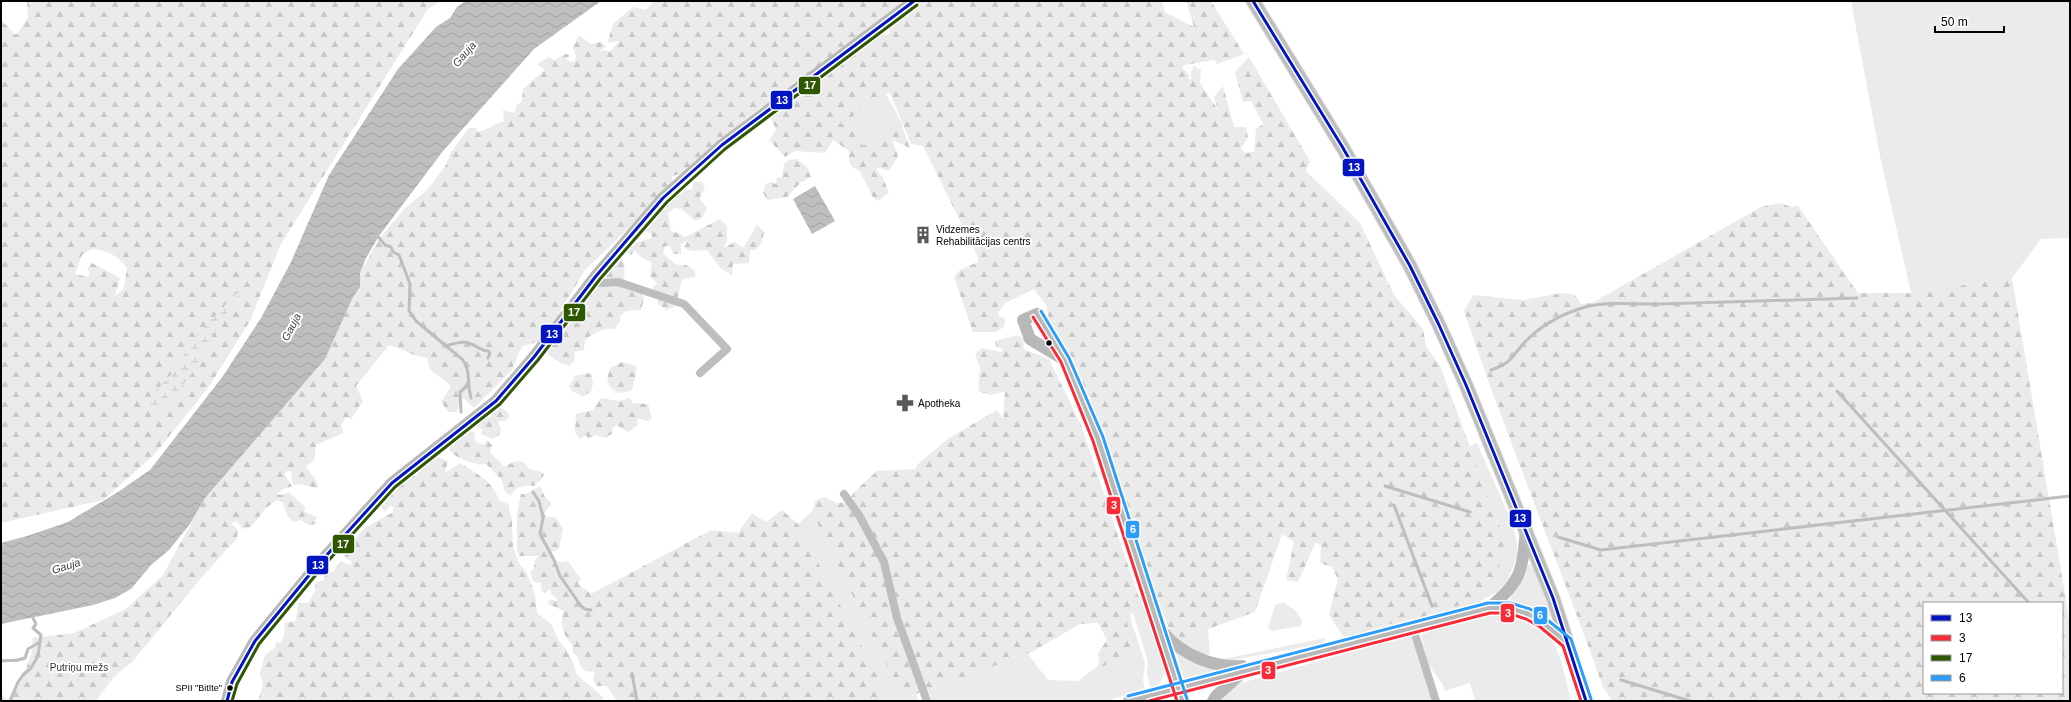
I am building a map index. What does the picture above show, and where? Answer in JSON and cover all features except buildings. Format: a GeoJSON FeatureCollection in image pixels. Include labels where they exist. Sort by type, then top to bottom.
{"type":"FeatureCollection","features":[{"type":"Feature","properties":{"kind":"main road"},"geometry":{"type":"LineString","coordinates":[[1253,1],[1343,148],[1410,266],[1466,385],[1526,530],[1553,598],[1586,701]]}},
{"type":"Feature","properties":{"kind":"street"},"geometry":{"type":"LineString","coordinates":[[227,701],[232,682],[255,641],[315,568],[392,483],[496,401],[534,356],[596,276],[663,198],[734,136],[914,1]]}},
{"type":"Feature","properties":{"kind":"street"},"geometry":{"type":"LineString","coordinates":[[603,283],[618,282],[684,304],[726,349],[700,373]]}},
{"type":"Feature","properties":{"kind":"street"},"geometry":{"type":"LineString","coordinates":[[1066,360],[1030,339],[1023,320],[1037,314],[1066,360],[1098,438],[1160,628],[1182,701]]}},
{"type":"Feature","properties":{"kind":"street"},"geometry":{"type":"LineString","coordinates":[[844,494],[859,515],[884,562],[897,618],[927,701]]}},
{"type":"Feature","properties":{"kind":"street"},"geometry":{"type":"LineString","coordinates":[[1489,608],[1505,595],[1515,583],[1523,556],[1526,530]]}},
{"type":"Feature","properties":{"kind":"street"},"geometry":{"type":"LineString","coordinates":[[1129,701],[1337,646],[1489,608],[1509,608],[1528,614],[1542,622],[1567,643]]}},
{"type":"Feature","properties":{"kind":"street"},"geometry":{"type":"LineString","coordinates":[[1160,628],[1171,642],[1185,652],[1217,665],[1235,667],[1276,663]]}},
{"type":"Feature","properties":{"kind":"street"},"geometry":{"type":"LineString","coordinates":[[1413,628],[1436,701]]}},
{"type":"Feature","properties":{"kind":"street"},"geometry":{"type":"LineString","coordinates":[[1213,701],[1216,696],[1246,670]]}},
{"type":"Feature","properties":{"kind":"green space"},"geometry":{"type":"Polygon","coordinates":[[[27,1],[442,1],[428,9],[281,244],[250,321],[208,388],[154,455],[103,500],[1,523],[1,20],[16,35],[28,18],[27,1]],[[91,249],[82,255],[75,274],[88,277],[90,273],[87,269],[92,263],[120,278],[115,296],[124,288],[127,268],[111,254],[91,249]]]}},
{"type":"Feature","properties":{"kind":"green space","name":"Putriņu mežs"},"geometry":{"type":"Polygon","coordinates":[[[654,1],[910,1],[807,79],[796,81],[775,102],[768,96],[772,103],[766,107],[761,107],[743,121],[742,127],[736,133],[728,133],[727,138],[684,173],[672,176],[672,187],[585,270],[542,341],[522,346],[511,371],[474,408],[463,398],[456,412],[449,412],[441,402],[451,386],[430,369],[427,358],[416,356],[389,345],[356,386],[363,401],[351,419],[346,417],[341,425],[343,433],[316,445],[314,460],[306,466],[318,484],[317,488],[300,484],[294,485],[291,480],[292,472],[286,471],[285,475],[292,486],[285,488],[276,494],[281,495],[289,492],[306,508],[304,511],[316,517],[316,524],[308,525],[301,520],[293,522],[287,515],[283,503],[277,500],[266,508],[251,527],[242,529],[237,521],[231,523],[238,530],[237,538],[197,583],[133,661],[114,677],[96,701],[1,701],[1,693],[7,700],[25,670],[31,654],[32,638],[74,633],[126,609],[163,575],[205,498],[325,359],[353,297],[360,287],[360,273],[379,239],[404,209],[428,189],[446,165],[451,152],[469,128],[476,128],[478,132],[488,129],[504,121],[503,110],[515,113],[516,106],[522,101],[523,89],[545,70],[537,64],[549,57],[554,60],[566,54],[570,55],[566,60],[574,62],[576,56],[573,48],[579,35],[590,44],[601,42],[606,46],[597,53],[604,50],[610,52],[619,41],[609,43],[608,41],[613,24],[633,7],[646,10],[654,1]]]}},
{"type":"Feature","properties":{"kind":"green space"},"geometry":{"type":"Polygon","coordinates":[[[916,1],[1162,1],[1165,12],[1194,27],[1186,1],[1211,1],[1244,54],[1217,64],[1214,60],[1185,65],[1182,67],[1189,75],[1188,79],[1191,79],[1191,72],[1194,66],[1201,70],[1200,83],[1218,110],[1214,97],[1223,86],[1234,127],[1246,127],[1248,138],[1241,148],[1245,153],[1254,152],[1256,129],[1263,124],[1251,101],[1243,102],[1235,72],[1249,57],[1310,161],[1306,171],[1360,223],[1394,295],[1423,329],[1426,346],[1440,366],[1505,541],[1497,576],[1476,599],[1439,613],[1342,635],[1329,615],[1338,579],[1332,567],[1320,563],[1321,546],[1316,542],[1298,582],[1286,580],[1294,542],[1282,534],[1255,612],[1208,629],[1178,643],[1172,636],[1050,324],[1046,305],[1034,289],[1005,303],[998,313],[999,316],[1005,318],[1004,327],[996,332],[973,332],[954,277],[960,270],[978,262],[977,255],[923,146],[911,144],[890,93],[861,101],[860,112],[839,124],[856,122],[863,146],[900,121],[910,148],[892,140],[898,156],[889,171],[875,167],[883,178],[889,193],[878,201],[873,197],[859,170],[855,169],[851,165],[849,160],[849,151],[833,140],[825,153],[795,151],[785,157],[769,140],[776,130],[769,113],[833,63],[856,53],[861,45],[881,34],[888,35],[890,33],[887,25],[916,1]]]}},
{"type":"Feature","properties":{"kind":"green space"},"geometry":{"type":"Polygon","coordinates":[[[1851,1],[2070,1],[2070,238],[2041,239],[2012,278],[1911,293],[1880,156],[1851,1]]]}},
{"type":"Feature","properties":{"kind":"green space"},"geometry":{"type":"Polygon","coordinates":[[[883,89],[903,125],[854,151],[834,115],[883,89]]]}},
{"type":"Feature","properties":{"kind":"green space"},"geometry":{"type":"Polygon","coordinates":[[[797,159],[807,167],[811,177],[800,183],[787,197],[767,200],[763,192],[766,184],[772,182],[776,184],[777,178],[782,177],[784,164],[789,160],[797,159]]]}},
{"type":"Feature","properties":{"kind":"green space"},"geometry":{"type":"Polygon","coordinates":[[[694,182],[702,182],[705,189],[701,194],[700,199],[707,208],[702,218],[695,221],[682,209],[675,208],[668,213],[671,231],[685,237],[720,219],[727,226],[727,242],[723,248],[735,242],[743,248],[757,225],[764,232],[762,242],[756,250],[750,250],[749,263],[733,264],[732,275],[721,269],[707,250],[692,251],[684,248],[688,240],[681,244],[681,254],[673,254],[670,246],[665,246],[663,254],[677,265],[686,265],[695,271],[695,277],[682,279],[676,306],[667,310],[658,304],[658,298],[652,289],[657,283],[650,277],[652,262],[642,258],[635,250],[631,255],[623,249],[621,238],[627,233],[634,237],[635,243],[652,238],[651,234],[643,229],[658,209],[670,196],[676,192],[692,190],[694,182]]]}},
{"type":"Feature","properties":{"kind":"green space"},"geometry":{"type":"Polygon","coordinates":[[[1780,203],[1791,207],[1798,206],[1858,293],[1911,293],[2012,278],[2070,624],[2070,701],[1612,701],[1603,687],[1480,358],[1464,311],[1473,295],[1522,300],[1562,293],[1575,295],[1581,304],[1592,303],[1761,207],[1780,203]]]}},
{"type":"Feature","properties":{"kind":"green space"},"geometry":{"type":"Polygon","coordinates":[[[619,252],[623,260],[623,283],[631,291],[642,292],[644,299],[641,310],[626,311],[621,315],[620,321],[615,329],[599,331],[585,340],[584,350],[574,352],[575,360],[570,366],[559,362],[551,357],[542,348],[577,296],[584,281],[619,252]]]}},
{"type":"Feature","properties":{"kind":"green space"},"geometry":{"type":"Polygon","coordinates":[[[246,283],[207,344],[192,373],[175,396],[154,415],[149,411],[147,400],[175,370],[194,338],[246,283]]]}},
{"type":"Feature","properties":{"kind":"green space"},"geometry":{"type":"Polygon","coordinates":[[[1017,335],[1025,339],[1023,349],[1049,359],[1081,425],[1143,610],[1124,615],[1138,650],[1099,668],[1098,653],[1107,640],[1098,623],[1080,624],[1032,652],[903,699],[812,512],[816,500],[824,497],[837,503],[848,502],[854,492],[877,471],[915,469],[918,464],[949,438],[997,410],[1003,419],[1005,391],[990,395],[978,391],[980,368],[975,354],[982,348],[1002,352],[1002,349],[996,346],[995,341],[1017,335]]]}},
{"type":"Feature","properties":{"kind":"green space"},"geometry":{"type":"Polygon","coordinates":[[[622,362],[637,367],[632,391],[618,393],[609,385],[608,376],[610,368],[622,362]]]}},
{"type":"Feature","properties":{"kind":"green space"},"geometry":{"type":"Polygon","coordinates":[[[591,373],[593,384],[591,391],[583,397],[572,391],[569,386],[574,379],[573,376],[591,373]]]}},
{"type":"Feature","properties":{"kind":"green space"},"geometry":{"type":"Polygon","coordinates":[[[601,398],[619,401],[629,398],[633,403],[648,404],[652,419],[647,421],[637,418],[638,425],[628,432],[616,425],[612,429],[613,433],[605,438],[598,436],[598,434],[588,439],[586,435],[579,439],[575,432],[576,414],[593,410],[601,398]]]}},
{"type":"Feature","properties":{"kind":"green space"},"geometry":{"type":"Polygon","coordinates":[[[500,407],[509,413],[509,417],[505,421],[499,421],[498,423],[501,428],[499,435],[493,439],[481,434],[482,429],[476,426],[479,418],[491,417],[493,411],[500,407]]]}},
{"type":"Feature","properties":{"kind":"green space"},"geometry":{"type":"Polygon","coordinates":[[[465,430],[476,433],[474,438],[477,443],[484,445],[487,440],[492,445],[490,453],[501,463],[503,467],[516,461],[524,462],[529,469],[540,471],[544,474],[542,479],[534,486],[524,486],[518,488],[511,496],[505,492],[502,480],[486,464],[477,464],[466,461],[456,456],[449,450],[450,446],[454,446],[456,436],[465,430]]]}},
{"type":"Feature","properties":{"kind":"green space"},"geometry":{"type":"Polygon","coordinates":[[[1477,443],[1513,525],[1517,544],[1517,557],[1508,580],[1497,592],[1477,603],[1414,623],[1345,637],[1342,635],[1439,613],[1505,541],[1469,446],[1477,443]]]}},
{"type":"Feature","properties":{"kind":"green space"},"geometry":{"type":"Polygon","coordinates":[[[437,457],[448,461],[445,473],[460,463],[488,482],[499,500],[508,504],[512,520],[513,547],[520,565],[526,571],[535,594],[537,613],[551,624],[559,641],[566,649],[572,660],[577,675],[603,697],[603,701],[258,701],[263,684],[260,673],[265,655],[275,648],[276,642],[280,643],[285,631],[284,623],[295,621],[298,603],[308,603],[315,591],[315,583],[324,580],[325,574],[334,571],[340,561],[351,565],[352,561],[346,559],[344,554],[350,545],[356,544],[352,541],[365,528],[393,512],[393,507],[390,506],[385,512],[378,503],[387,494],[393,493],[410,472],[416,477],[419,469],[426,461],[437,457]]]}},
{"type":"Feature","properties":{"kind":"green space"},"geometry":{"type":"Polygon","coordinates":[[[540,486],[545,497],[552,504],[544,513],[546,517],[555,517],[563,528],[559,549],[552,552],[551,558],[560,562],[568,561],[581,579],[578,584],[591,594],[711,530],[739,533],[752,513],[766,522],[782,510],[798,524],[890,700],[617,701],[607,686],[597,686],[593,680],[595,672],[585,671],[579,663],[578,657],[573,653],[572,644],[566,637],[563,629],[562,619],[564,611],[548,604],[549,599],[557,601],[556,597],[551,594],[550,589],[545,593],[541,590],[541,583],[533,581],[530,572],[534,568],[535,559],[540,556],[519,556],[517,551],[517,513],[521,494],[525,494],[540,486]]]}},
{"type":"Feature","properties":{"kind":"green space"},"geometry":{"type":"Polygon","coordinates":[[[812,511],[903,699],[916,694],[919,701],[889,701],[890,700],[798,524],[812,511]]]}},
{"type":"Feature","properties":{"kind":"green space"},"geometry":{"type":"Polygon","coordinates":[[[1528,564],[1533,565],[1551,614],[1549,617],[1546,618],[1510,602],[1511,597],[1528,564]]]}},
{"type":"Feature","properties":{"kind":"green space"},"geometry":{"type":"Polygon","coordinates":[[[1144,598],[1166,669],[1160,683],[1151,689],[1147,674],[1148,662],[1133,613],[1143,610],[1139,599],[1144,598]]]}},
{"type":"Feature","properties":{"kind":"green space"},"geometry":{"type":"Polygon","coordinates":[[[1283,602],[1296,611],[1302,621],[1301,626],[1272,631],[1268,628],[1275,605],[1283,602]]]}},
{"type":"Feature","properties":{"kind":"green space"},"geometry":{"type":"Polygon","coordinates":[[[1503,612],[1538,626],[1552,640],[1565,676],[1571,701],[1475,701],[1470,683],[1444,691],[1443,685],[1428,664],[1421,635],[1428,630],[1503,612]]]}},
{"type":"Feature","properties":{"kind":"green space"},"geometry":{"type":"Polygon","coordinates":[[[1131,613],[1131,620],[1145,663],[1143,680],[1145,690],[1105,701],[932,701],[928,690],[1027,653],[1048,680],[1078,681],[1099,665],[1123,615],[1131,613]]]}},
{"type":"Feature","properties":{"kind":"green space"},"geometry":{"type":"Polygon","coordinates":[[[1208,629],[1210,653],[1206,655],[1178,643],[1208,629]]]}},
{"type":"Feature","properties":{"kind":"green space"},"geometry":{"type":"Polygon","coordinates":[[[1408,636],[1413,639],[1432,701],[1220,701],[1225,692],[1241,683],[1408,636]]]}},
{"type":"Feature","properties":{"kind":"green space"},"geometry":{"type":"Polygon","coordinates":[[[1325,638],[1325,642],[1321,644],[1222,662],[1218,660],[1325,638]]]}},
{"type":"Feature","properties":{"kind":"green space"},"geometry":{"type":"Polygon","coordinates":[[[1177,651],[1204,667],[1214,670],[1213,673],[1184,680],[1176,653],[1177,651]]]}},
{"type":"Feature","properties":{"kind":"water","name":"Gauja"},"geometry":{"type":"Polygon","coordinates":[[[465,1],[601,1],[534,49],[443,151],[379,236],[366,258],[360,273],[360,287],[353,297],[325,359],[205,498],[190,524],[169,550],[151,565],[131,589],[115,598],[93,605],[1,624],[1,543],[68,522],[118,492],[150,470],[223,376],[261,318],[291,262],[329,175],[398,69],[436,27],[450,18],[457,7],[465,1]]]}},
{"type":"Feature","properties":{"kind":"water"},"geometry":{"type":"Polygon","coordinates":[[[815,186],[835,221],[812,234],[793,199],[815,186]]]}},
{"type":"Feature","properties":{"kind":"waterway"},"geometry":{"type":"LineString","coordinates":[[376,234],[385,245],[391,247],[393,252],[399,255],[410,284],[409,311],[416,321],[463,360],[467,369],[471,398]]}},
{"type":"Feature","properties":{"kind":"waterway"},"geometry":{"type":"LineString","coordinates":[[1491,370],[1511,359],[1525,342],[1543,326],[1564,315],[1589,306],[1609,304],[1660,304],[1857,298]]}},
{"type":"Feature","properties":{"kind":"waterway"},"geometry":{"type":"LineString","coordinates":[[444,346],[462,342],[468,343],[482,350],[488,351],[490,353],[488,358]]}},
{"type":"Feature","properties":{"kind":"waterway"},"geometry":{"type":"LineString","coordinates":[[461,412],[460,392],[467,386]]}},
{"type":"Feature","properties":{"kind":"waterway"},"geometry":{"type":"LineString","coordinates":[[1837,391],[2028,602]]}},
{"type":"Feature","properties":{"kind":"waterway"},"geometry":{"type":"LineString","coordinates":[[1385,486],[1470,512]]}},
{"type":"Feature","properties":{"kind":"waterway"},"geometry":{"type":"LineString","coordinates":[[533,492],[539,501],[543,518],[540,534],[554,560],[560,576],[581,606],[585,609],[591,610]]}},
{"type":"Feature","properties":{"kind":"waterway"},"geometry":{"type":"LineString","coordinates":[[1558,537],[1601,550],[2070,496]]}},
{"type":"Feature","properties":{"kind":"waterway"},"geometry":{"type":"LineString","coordinates":[[1394,505],[1432,606]]}},
{"type":"Feature","properties":{"kind":"waterway"},"geometry":{"type":"LineString","coordinates":[[11,699],[18,682],[31,668],[38,656],[41,635],[33,628],[36,624],[33,618]]}},
{"type":"Feature","properties":{"kind":"waterway"},"geometry":{"type":"LineString","coordinates":[[1,661],[25,658],[28,649],[40,642]]}},
{"type":"Feature","properties":{"kind":"waterway"},"geometry":{"type":"LineString","coordinates":[[632,674],[637,701]]}},
{"type":"Feature","properties":{"kind":"waterway"},"geometry":{"type":"LineString","coordinates":[[1621,680],[1690,701]]}},
{"type":"Feature","properties":{"kind":"transit line","name":"13"},"geometry":{"type":"LineString","coordinates":[[227,701],[232,682],[255,641],[315,568],[392,483],[496,401],[534,357],[596,276],[663,198],[722,145],[914,1]]}},
{"type":"Feature","properties":{"kind":"transit line","name":"13"},"geometry":{"type":"LineString","coordinates":[[1253,1],[1343,148],[1410,266],[1439,325],[1466,385],[1553,598],[1586,701]]}},
{"type":"Feature","properties":{"kind":"transit line","name":"17"},"geometry":{"type":"LineString","coordinates":[[232,701],[237,684],[259,644],[319,571],[395,487],[500,404],[538,360],[600,279],[667,202],[725,149],[917,5]]}},
{"type":"Feature","properties":{"kind":"transit line","name":"6"},"geometry":{"type":"LineString","coordinates":[[1041,311],[1069,358],[1103,437],[1187,699]]}},
{"type":"Feature","properties":{"kind":"transit line","name":"3"},"geometry":{"type":"LineString","coordinates":[[1033,317],[1061,362],[1093,441],[1177,701]]}},
{"type":"Feature","properties":{"kind":"transit line","name":"6"},"geometry":{"type":"LineString","coordinates":[[1128,696],[1488,603],[1510,603],[1530,609],[1545,618],[1571,639],[1591,699]]}},
{"type":"Feature","properties":{"kind":"transit line","name":"3"},"geometry":{"type":"LineString","coordinates":[[1149,701],[1490,613],[1508,613],[1526,619],[1539,626],[1563,646],[1581,701]]}},
{"type":"Feature","properties":{"kind":"place","name":"Vidzemes Rehabilitācijas centrs"},"geometry":{"type":"Point","coordinates":[923,235]}},
{"type":"Feature","properties":{"kind":"place","name":"Apotheka"},"geometry":{"type":"Point","coordinates":[905,403]}},
{"type":"Feature","properties":{"kind":"place","name":"SPII \"Bitīte\""},"geometry":{"type":"Point","coordinates":[230,688]}}]}
